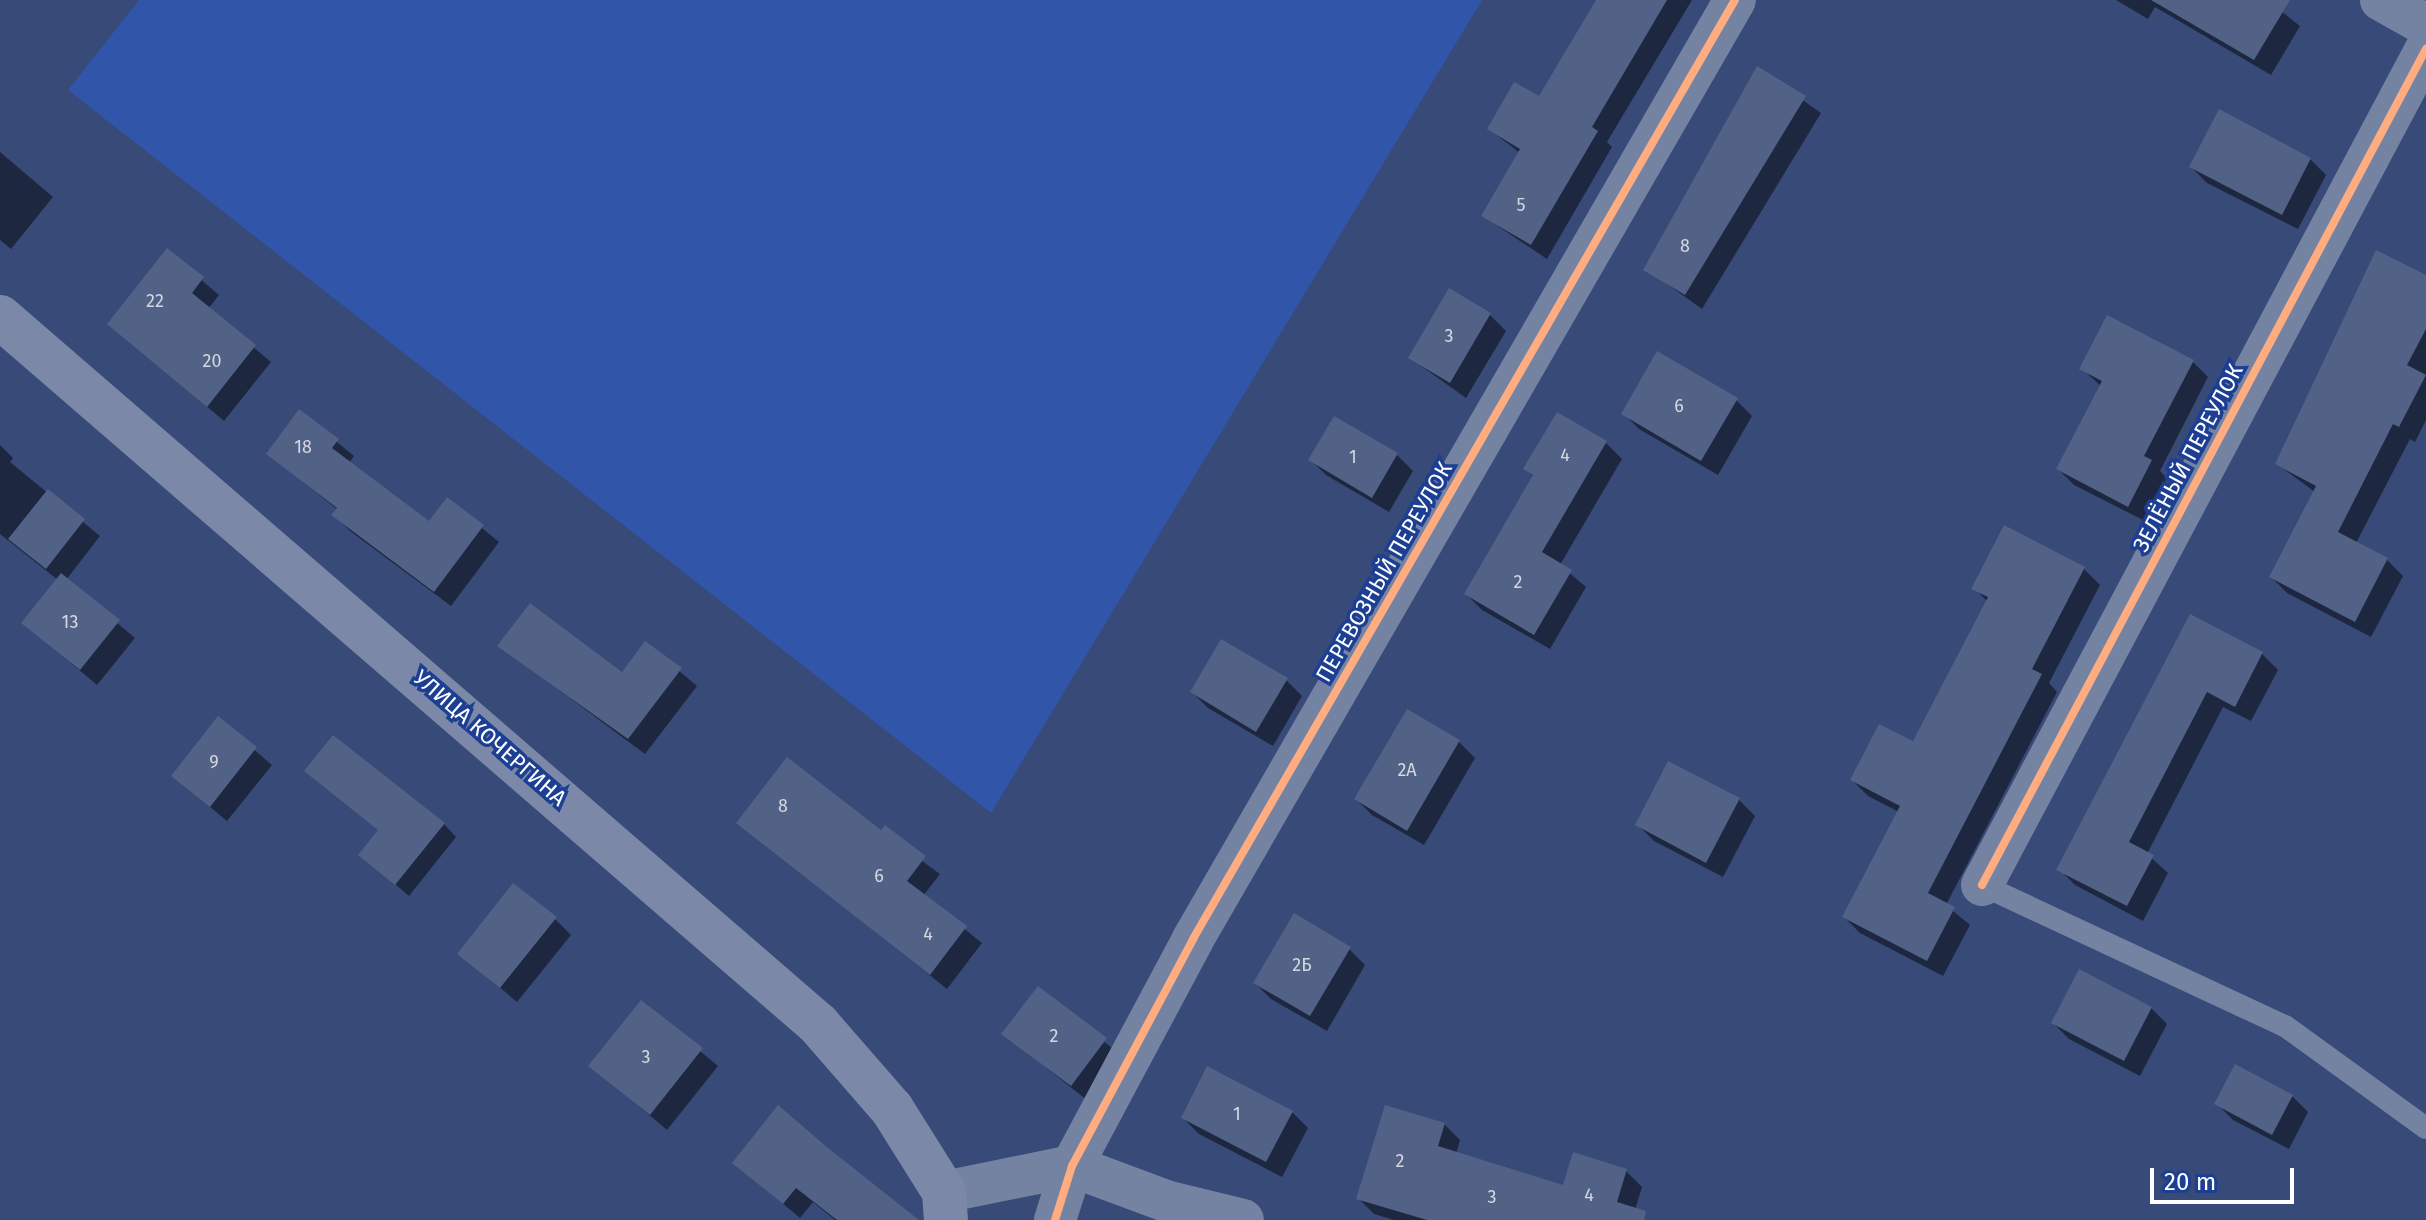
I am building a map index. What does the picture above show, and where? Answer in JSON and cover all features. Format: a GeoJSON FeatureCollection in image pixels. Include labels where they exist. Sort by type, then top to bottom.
{"type":"FeatureCollection","features":[{"type":"Feature","properties":{"kind":"main road","name":"УЛИЦА КОЧЕРГИНА"},"geometry":{"type":"LineString","coordinates":[[0,317],[818,1024],[892,1109],[945,1206]]}},
{"type":"Feature","properties":{"kind":"street","name":"ПЕРЕВОЗНЫЙ ПЕРЕУЛОК"},"geometry":{"type":"LineString","coordinates":[[1055,1220],[1072,1166],[1193,939],[1735,0]]}},
{"type":"Feature","properties":{"kind":"street"},"geometry":{"type":"LineString","coordinates":[[2381,0],[2426,25]]}},
{"type":"Feature","properties":{"kind":"street","name":"ЗЕЛЁНЫЙ ПЕРЕУЛОК"},"geometry":{"type":"LineString","coordinates":[[1982,885],[2426,49]]}},
{"type":"Feature","properties":{"kind":"street"},"geometry":{"type":"LineString","coordinates":[[945,1206],[1072,1166],[1169,1202],[1243,1220]]}},
{"type":"Feature","properties":{"kind":"lane"},"geometry":{"type":"LineString","coordinates":[[1982,885],[2285,1026],[2426,1128]]}},
{"type":"Feature","properties":{"kind":"shaded area"},"geometry":{"type":"Polygon","coordinates":[[[139,0],[1482,0],[991,813],[68,90],[139,0]]]}},
{"type":"Feature","properties":{"kind":"building"},"geometry":{"type":"Polygon","coordinates":[[[1596,0],[1667,0],[1592,127],[1598,131],[1531,245],[1481,216],[1520,149],[1487,129],[1514,82],[1539,96],[1596,0]]]}},
{"type":"Feature","properties":{"kind":"building"},"geometry":{"type":"Polygon","coordinates":[[[2151,0],[2290,0],[2254,60],[2151,0]]]}},
{"type":"Feature","properties":{"kind":"building"},"geometry":{"type":"Polygon","coordinates":[[[1757,66],[1806,96],[1685,295],[1643,270],[1757,66]]]}},
{"type":"Feature","properties":{"kind":"building"},"geometry":{"type":"Polygon","coordinates":[[[2219,109],[2311,158],[2282,215],[2189,167],[2219,109]]]}},
{"type":"Feature","properties":{"kind":"building"},"geometry":{"type":"Polygon","coordinates":[[[167,248],[204,277],[192,293],[256,345],[207,407],[107,324],[167,248]]]}},
{"type":"Feature","properties":{"kind":"building"},"geometry":{"type":"Polygon","coordinates":[[[2376,250],[2426,275],[2426,329],[2407,365],[2426,375],[2399,427],[2393,424],[2338,532],[2388,558],[2355,622],[2269,577],[2316,486],[2275,464],[2376,250]]]}},
{"type":"Feature","properties":{"kind":"building"},"geometry":{"type":"Polygon","coordinates":[[[1449,288],[1491,313],[1450,383],[1408,358],[1449,288]]]}},
{"type":"Feature","properties":{"kind":"building"},"geometry":{"type":"Polygon","coordinates":[[[2107,315],[2194,360],[2144,456],[2152,460],[2128,507],[2056,469],[2102,381],[2079,369],[2107,315]]]}},
{"type":"Feature","properties":{"kind":"building"},"geometry":{"type":"Polygon","coordinates":[[[1657,351],[1738,398],[1701,461],[1621,414],[1657,351]]]}},
{"type":"Feature","properties":{"kind":"building"},"geometry":{"type":"Polygon","coordinates":[[[299,409],[339,439],[332,448],[429,521],[447,497],[484,525],[434,592],[331,515],[337,508],[266,454],[299,409]]]}},
{"type":"Feature","properties":{"kind":"building"},"geometry":{"type":"Polygon","coordinates":[[[1557,412],[1607,441],[1542,552],[1572,570],[1534,635],[1464,594],[1533,475],[1523,469],[1557,412]]]}},
{"type":"Feature","properties":{"kind":"building"},"geometry":{"type":"Polygon","coordinates":[[[1334,416],[1398,453],[1372,498],[1308,460],[1334,416]]]}},
{"type":"Feature","properties":{"kind":"building"},"geometry":{"type":"Polygon","coordinates":[[[48,489],[85,519],[46,569],[8,539],[48,489]]]}},
{"type":"Feature","properties":{"kind":"building"},"geometry":{"type":"Polygon","coordinates":[[[2004,525],[2085,567],[2032,669],[2042,674],[1928,893],[1955,907],[1927,961],[1842,917],[1900,806],[1850,780],[1879,724],[1913,741],[1988,597],[1971,589],[2004,525]]]}},
{"type":"Feature","properties":{"kind":"building"},"geometry":{"type":"Polygon","coordinates":[[[61,573],[120,620],[80,670],[21,623],[61,573]]]}},
{"type":"Feature","properties":{"kind":"building"},"geometry":{"type":"Polygon","coordinates":[[[530,603],[622,672],[645,641],[682,668],[628,739],[497,646],[530,603]]]}},
{"type":"Feature","properties":{"kind":"building"},"geometry":{"type":"Polygon","coordinates":[[[2190,614],[2263,652],[2235,707],[2207,692],[2129,842],[2154,855],[2127,906],[2056,870],[2190,614]]]}},
{"type":"Feature","properties":{"kind":"building"},"geometry":{"type":"Polygon","coordinates":[[[1221,639],[1288,678],[1256,732],[1190,692],[1221,639]]]}},
{"type":"Feature","properties":{"kind":"building"},"geometry":{"type":"Polygon","coordinates":[[[1407,709],[1460,740],[1407,831],[1354,799],[1407,709]]]}},
{"type":"Feature","properties":{"kind":"building"},"geometry":{"type":"Polygon","coordinates":[[[218,716],[257,747],[210,807],[171,776],[218,716]]]}},
{"type":"Feature","properties":{"kind":"building"},"geometry":{"type":"Polygon","coordinates":[[[333,735],[445,823],[395,885],[358,855],[378,830],[304,771],[333,735]]]}},
{"type":"Feature","properties":{"kind":"building"},"geometry":{"type":"Polygon","coordinates":[[[787,757],[881,830],[885,825],[926,856],[907,881],[967,926],[930,975],[736,823],[787,757]]]}},
{"type":"Feature","properties":{"kind":"building"},"geometry":{"type":"Polygon","coordinates":[[[1668,761],[1740,798],[1706,863],[1635,825],[1668,761]]]}},
{"type":"Feature","properties":{"kind":"building"},"geometry":{"type":"Polygon","coordinates":[[[513,883],[557,917],[500,988],[457,954],[513,883]]]}},
{"type":"Feature","properties":{"kind":"building"},"geometry":{"type":"Polygon","coordinates":[[[1294,913],[1351,947],[1310,1016],[1253,983],[1294,913]]]}},
{"type":"Feature","properties":{"kind":"building"},"geometry":{"type":"Polygon","coordinates":[[[2079,969],[2152,1007],[2124,1061],[2051,1023],[2079,969]]]}},
{"type":"Feature","properties":{"kind":"building"},"geometry":{"type":"Polygon","coordinates":[[[1038,986],[1107,1038],[1071,1086],[1001,1034],[1038,986]]]}},
{"type":"Feature","properties":{"kind":"building"},"geometry":{"type":"Polygon","coordinates":[[[641,1000],[703,1048],[650,1115],[588,1066],[641,1000]]]}},
{"type":"Feature","properties":{"kind":"building"},"geometry":{"type":"Polygon","coordinates":[[[2235,1064],[2293,1095],[2272,1135],[2214,1104],[2235,1064]]]}},
{"type":"Feature","properties":{"kind":"building"},"geometry":{"type":"Polygon","coordinates":[[[1207,1066],[1293,1111],[1266,1162],[1181,1118],[1207,1066]]]}},
{"type":"Feature","properties":{"kind":"building"},"geometry":{"type":"Polygon","coordinates":[[[778,1105],[919,1220],[837,1220],[796,1188],[783,1204],[732,1163],[778,1105]]]}},
{"type":"Feature","properties":{"kind":"building"},"geometry":{"type":"Polygon","coordinates":[[[1385,1105],[1445,1123],[1438,1146],[1563,1185],[1573,1152],[1627,1169],[1617,1202],[1646,1211],[1644,1220],[1427,1220],[1356,1199],[1385,1105]]]}},
{"type":"Feature","properties":{"kind":"cycle path"},"geometry":{"type":"LineString","coordinates":[[1055,1220],[1072,1166],[1193,939],[1735,0]]}},
{"type":"Feature","properties":{"kind":"cycle path"},"geometry":{"type":"LineString","coordinates":[[1982,885],[2426,49]]}}]}
